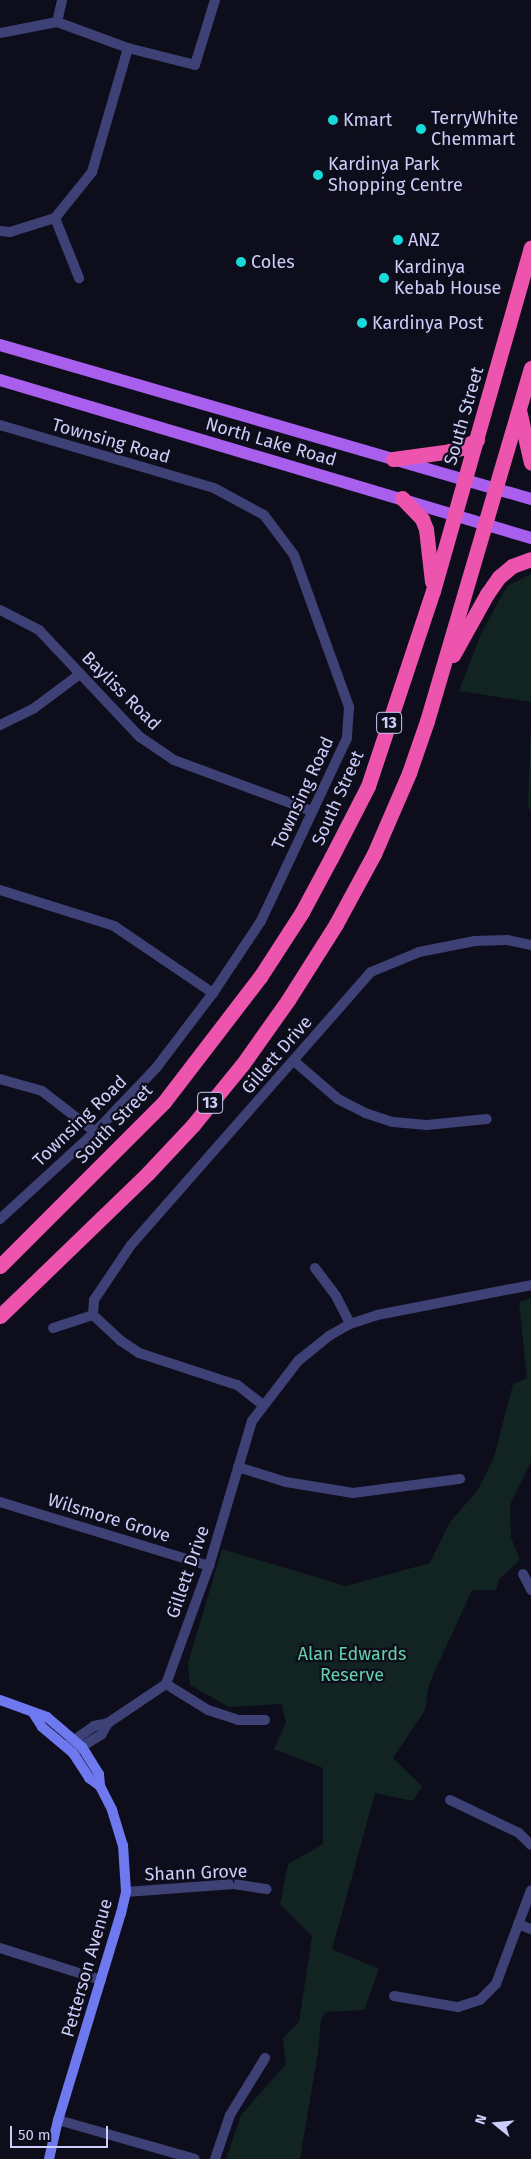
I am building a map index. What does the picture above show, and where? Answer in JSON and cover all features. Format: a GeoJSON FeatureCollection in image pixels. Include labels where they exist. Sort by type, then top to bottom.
{"type":"FeatureCollection","features":[{"type":"Feature","properties":{"kind":"highway","name":"South Street"},"geometry":{"type":"LineString","coordinates":[[0,1266],[164,1102],[260,977],[292,928],[368,786],[433,591],[531,248]]}},
{"type":"Feature","properties":{"kind":"highway","name":"13"},"geometry":{"type":"LineString","coordinates":[[0,1316],[148,1173],[193,1125],[242,1065],[288,1000],[336,924],[374,854],[409,773],[439,680],[531,368]]}},
{"type":"Feature","properties":{"kind":"highway"},"geometry":{"type":"LineString","coordinates":[[518,409],[531,463]]}},
{"type":"Feature","properties":{"kind":"highway"},"geometry":{"type":"LineString","coordinates":[[393,459],[445,452],[461,448],[477,440]]}},
{"type":"Feature","properties":{"kind":"highway"},"geometry":{"type":"LineString","coordinates":[[402,498],[422,519],[426,529],[433,591]]}},
{"type":"Feature","properties":{"kind":"highway"},"geometry":{"type":"LineString","coordinates":[[439,680],[491,589],[512,566],[531,559]]}},
{"type":"Feature","properties":{"kind":"main road","name":"North Lake Road"},"geometry":{"type":"LineString","coordinates":[[0,345],[531,500]]}},
{"type":"Feature","properties":{"kind":"main road","name":"North Lake Road"},"geometry":{"type":"LineString","coordinates":[[0,380],[402,498],[531,538]]}},
{"type":"Feature","properties":{"kind":"street"},"geometry":{"type":"LineString","coordinates":[[57,22],[62,0]]}},
{"type":"Feature","properties":{"kind":"street"},"geometry":{"type":"LineString","coordinates":[[0,34],[57,22],[128,48],[195,65],[215,0]]}},
{"type":"Feature","properties":{"kind":"street"},"geometry":{"type":"LineString","coordinates":[[0,230],[10,232],[55,218],[92,172],[128,48]]}},
{"type":"Feature","properties":{"kind":"street"},"geometry":{"type":"LineString","coordinates":[[55,218],[79,278]]}},
{"type":"Feature","properties":{"kind":"street","name":"Townsing Road"},"geometry":{"type":"LineString","coordinates":[[0,425],[214,488],[264,516],[294,555],[349,707],[348,738],[261,921],[213,993],[156,1068],[94,1132],[0,1219]]}},
{"type":"Feature","properties":{"kind":"street","name":"Bayliss Road"},"geometry":{"type":"LineString","coordinates":[[0,610],[39,630],[140,737],[174,760],[312,811]]}},
{"type":"Feature","properties":{"kind":"street"},"geometry":{"type":"LineString","coordinates":[[0,724],[33,709],[80,674]]}},
{"type":"Feature","properties":{"kind":"street"},"geometry":{"type":"LineString","coordinates":[[0,890],[114,926],[213,993]]}},
{"type":"Feature","properties":{"kind":"street","name":"Gillett Drive"},"geometry":{"type":"LineString","coordinates":[[93,1315],[94,1300],[131,1245],[371,972],[419,952],[475,941],[507,940],[531,945]]}},
{"type":"Feature","properties":{"kind":"street"},"geometry":{"type":"LineString","coordinates":[[294,1061],[338,1099],[365,1113],[393,1122],[427,1125],[487,1119]]}},
{"type":"Feature","properties":{"kind":"street"},"geometry":{"type":"LineString","coordinates":[[0,1079],[42,1092],[94,1132]]}},
{"type":"Feature","properties":{"kind":"street"},"geometry":{"type":"LineString","coordinates":[[315,1268],[336,1296],[350,1324]]}},
{"type":"Feature","properties":{"kind":"street","name":"Gillett Drive"},"geometry":{"type":"LineString","coordinates":[[166,1684],[209,1566],[252,1421],[298,1361],[329,1336],[350,1324],[377,1315],[531,1284]]}},
{"type":"Feature","properties":{"kind":"street"},"geometry":{"type":"LineString","coordinates":[[53,1328],[93,1315],[121,1341],[139,1353],[237,1385],[263,1405]]}},
{"type":"Feature","properties":{"kind":"street"},"geometry":{"type":"LineString","coordinates":[[238,1468],[286,1482],[354,1493],[460,1479]]}},
{"type":"Feature","properties":{"kind":"street","name":"Wilsmore Grove"},"geometry":{"type":"LineString","coordinates":[[0,1502],[209,1566]]}},
{"type":"Feature","properties":{"kind":"street"},"geometry":{"type":"LineString","coordinates":[[523,1574],[531,1590]]}},
{"type":"Feature","properties":{"kind":"street"},"geometry":{"type":"LineString","coordinates":[[71,1746],[94,1726],[108,1723],[166,1684],[208,1710],[238,1720],[264,1720]]}},
{"type":"Feature","properties":{"kind":"street","name":"Petterson Avenue"},"geometry":{"type":"LineString","coordinates":[[0,1700],[34,1714],[42,1727],[71,1746],[89,1778],[100,1786]]}},
{"type":"Feature","properties":{"kind":"street"},"geometry":{"type":"LineString","coordinates":[[71,1746],[82,1747],[101,1735],[108,1723]]}},
{"type":"Feature","properties":{"kind":"street","name":"Petterson Avenue"},"geometry":{"type":"LineString","coordinates":[[49,2159],[58,2120],[126,1892],[123,1845],[112,1810],[100,1786],[99,1774],[82,1747]]}},
{"type":"Feature","properties":{"kind":"street"},"geometry":{"type":"LineString","coordinates":[[450,1800],[519,1833],[531,1844]]}},
{"type":"Feature","properties":{"kind":"street","name":"Shann Grove"},"geometry":{"type":"LineString","coordinates":[[126,1892],[234,1884],[267,1889]]}},
{"type":"Feature","properties":{"kind":"street"},"geometry":{"type":"LineString","coordinates":[[394,1996],[458,2007],[480,2000],[496,1984],[531,1890]]}},
{"type":"Feature","properties":{"kind":"street"},"geometry":{"type":"LineString","coordinates":[[518,1924],[531,1929]]}},
{"type":"Feature","properties":{"kind":"street"},"geometry":{"type":"LineString","coordinates":[[0,1948],[101,1980]]}},
{"type":"Feature","properties":{"kind":"street"},"geometry":{"type":"LineString","coordinates":[[215,2159],[230,2115],[265,2058]]}},
{"type":"Feature","properties":{"kind":"street"},"geometry":{"type":"LineString","coordinates":[[58,2120],[194,2159]]}},
{"type":"Feature","properties":{"kind":"green space"},"geometry":{"type":"Polygon","coordinates":[[[531,574],[531,702],[459,691],[481,634],[507,586],[531,574]]]}},
{"type":"Feature","properties":{"kind":"green space"},"geometry":{"type":"Polygon","coordinates":[[[531,720],[531,812],[528,805],[531,720]]]}},
{"type":"Feature","properties":{"kind":"green space","name":"Alan Edwards Reserve"},"geometry":{"type":"Polygon","coordinates":[[[531,1298],[531,1462],[510,1505],[511,1538],[520,1560],[499,1579],[496,1590],[472,1590],[429,1684],[425,1710],[393,1758],[422,1786],[413,1801],[375,1793],[332,1949],[379,1969],[364,2010],[326,2012],[321,2019],[318,2052],[300,2159],[226,2159],[241,2115],[286,2064],[283,2038],[299,2022],[312,1936],[280,1904],[288,1864],[323,1844],[323,1768],[274,1749],[286,1723],[282,1704],[229,1707],[190,1685],[188,1663],[222,1549],[346,1586],[430,1563],[450,1522],[478,1490],[494,1457],[513,1384],[527,1378],[519,1302],[531,1298]]]}},
{"type":"Feature","properties":{"kind":"place","name":"Kmart"},"geometry":{"type":"Point","coordinates":[333,120]}},
{"type":"Feature","properties":{"kind":"place","name":"TerryWhite Chemmart"},"geometry":{"type":"Point","coordinates":[421,129]}},
{"type":"Feature","properties":{"kind":"place","name":"Kardinya Park Shopping Centre"},"geometry":{"type":"Point","coordinates":[318,175]}},
{"type":"Feature","properties":{"kind":"place","name":"ANZ"},"geometry":{"type":"Point","coordinates":[398,240]}},
{"type":"Feature","properties":{"kind":"place","name":"Coles"},"geometry":{"type":"Point","coordinates":[241,262]}},
{"type":"Feature","properties":{"kind":"place","name":"Kardinya Kebab House"},"geometry":{"type":"Point","coordinates":[384,278]}},
{"type":"Feature","properties":{"kind":"place","name":"Kardinya Post"},"geometry":{"type":"Point","coordinates":[362,323]}}]}
